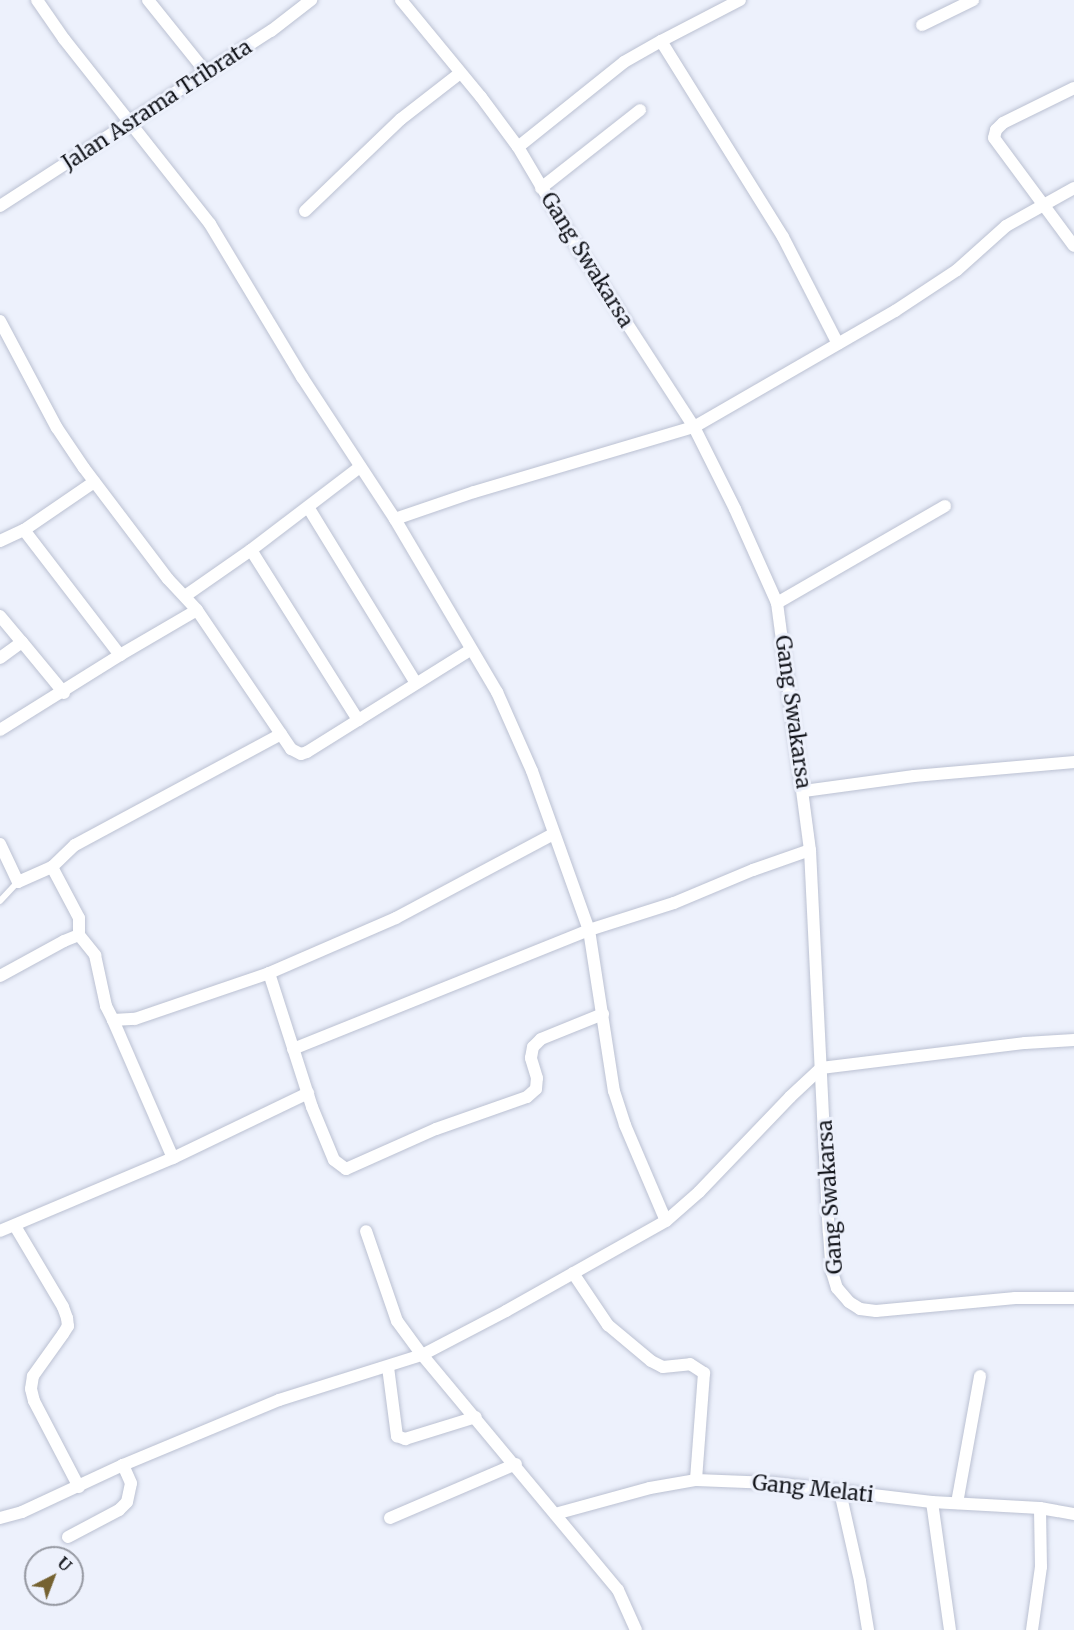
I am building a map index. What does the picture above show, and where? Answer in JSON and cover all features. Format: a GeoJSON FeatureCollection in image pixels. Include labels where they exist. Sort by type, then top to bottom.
{"type":"FeatureCollection","features":[{"type":"Feature","properties":{"kind":"street"},"geometry":{"type":"LineString","coordinates":[[37,0],[64,39],[210,224],[395,519],[470,650],[497,692],[532,771],[589,930],[614,1091],[625,1125],[666,1221]]}},
{"type":"Feature","properties":{"kind":"street"},"geometry":{"type":"LineString","coordinates":[[148,0],[205,71]]}},
{"type":"Feature","properties":{"kind":"street","name":"Jalan Asrama Tribrata"},"geometry":{"type":"LineString","coordinates":[[0,206],[130,124],[205,71],[271,31],[294,5],[310,0]]}},
{"type":"Feature","properties":{"kind":"street","name":"Gang Swakarsa"},"geometry":{"type":"LineString","coordinates":[[401,0],[518,147],[541,188],[694,427],[735,509],[777,603],[804,791],[810,850],[832,1272],[837,1288],[849,1302],[860,1309],[876,1311],[1015,1298],[1074,1298]]}},
{"type":"Feature","properties":{"kind":"street"},"geometry":{"type":"LineString","coordinates":[[518,147],[624,62],[661,40],[740,0]]}},
{"type":"Feature","properties":{"kind":"street"},"geometry":{"type":"LineString","coordinates":[[921,25],[973,0]]}},
{"type":"Feature","properties":{"kind":"street"},"geometry":{"type":"LineString","coordinates":[[661,40],[783,237],[838,344]]}},
{"type":"Feature","properties":{"kind":"street"},"geometry":{"type":"LineString","coordinates":[[305,212],[401,119],[460,73]]}},
{"type":"Feature","properties":{"kind":"street"},"geometry":{"type":"LineString","coordinates":[[1074,88],[1002,123],[994,134],[996,142],[1074,246]]}},
{"type":"Feature","properties":{"kind":"street"},"geometry":{"type":"LineString","coordinates":[[541,188],[640,110]]}},
{"type":"Feature","properties":{"kind":"street"},"geometry":{"type":"LineString","coordinates":[[395,519],[474,492],[694,427],[838,344],[957,270],[1006,226],[1074,188]]}},
{"type":"Feature","properties":{"kind":"street"},"geometry":{"type":"LineString","coordinates":[[0,321],[57,428],[94,482],[168,579],[197,610],[291,749],[301,754],[470,650]]}},
{"type":"Feature","properties":{"kind":"street"},"geometry":{"type":"LineString","coordinates":[[185,596],[251,550],[360,466]]}},
{"type":"Feature","properties":{"kind":"street"},"geometry":{"type":"LineString","coordinates":[[0,541],[24,530],[94,482]]}},
{"type":"Feature","properties":{"kind":"street"},"geometry":{"type":"LineString","coordinates":[[777,603],[945,506]]}},
{"type":"Feature","properties":{"kind":"street"},"geometry":{"type":"LineString","coordinates":[[308,507],[416,683]]}},
{"type":"Feature","properties":{"kind":"street"},"geometry":{"type":"LineString","coordinates":[[24,530],[109,637],[120,655]]}},
{"type":"Feature","properties":{"kind":"street"},"geometry":{"type":"LineString","coordinates":[[251,550],[358,720]]}},
{"type":"Feature","properties":{"kind":"street"},"geometry":{"type":"LineString","coordinates":[[0,730],[197,610]]}},
{"type":"Feature","properties":{"kind":"street"},"geometry":{"type":"LineString","coordinates":[[0,616],[64,693]]}},
{"type":"Feature","properties":{"kind":"street"},"geometry":{"type":"LineString","coordinates":[[0,658],[22,642]]}},
{"type":"Feature","properties":{"kind":"street"},"geometry":{"type":"LineString","coordinates":[[0,844],[18,882],[52,867],[75,845],[281,734]]}},
{"type":"Feature","properties":{"kind":"street"},"geometry":{"type":"LineString","coordinates":[[804,791],[914,776],[1074,762]]}},
{"type":"Feature","properties":{"kind":"street"},"geometry":{"type":"LineString","coordinates":[[113,1020],[135,1019],[269,973],[396,918],[553,834]]}},
{"type":"Feature","properties":{"kind":"street"},"geometry":{"type":"LineString","coordinates":[[294,1049],[589,930],[674,903],[753,870],[810,850]]}},
{"type":"Feature","properties":{"kind":"street"},"geometry":{"type":"LineString","coordinates":[[52,867],[79,918],[80,935],[95,955],[106,1006],[172,1158]]}},
{"type":"Feature","properties":{"kind":"street"},"geometry":{"type":"LineString","coordinates":[[0,976],[64,941],[80,935]]}},
{"type":"Feature","properties":{"kind":"street"},"geometry":{"type":"LineString","coordinates":[[269,973],[308,1093],[334,1160],[346,1169],[436,1129],[527,1097],[536,1089],[537,1078],[531,1058],[533,1047],[541,1039],[603,1014]]}},
{"type":"Feature","properties":{"kind":"street"},"geometry":{"type":"LineString","coordinates":[[0,1518],[22,1512],[123,1465],[279,1400],[422,1355],[573,1273],[666,1221],[699,1192],[821,1068],[1025,1043],[1074,1040]]}},
{"type":"Feature","properties":{"kind":"street"},"geometry":{"type":"LineString","coordinates":[[0,1231],[172,1158],[308,1093]]}},
{"type":"Feature","properties":{"kind":"street"},"geometry":{"type":"LineString","coordinates":[[15,1226],[63,1307],[67,1318],[68,1326],[33,1376],[32,1389],[34,1401],[79,1487]]}},
{"type":"Feature","properties":{"kind":"street"},"geometry":{"type":"LineString","coordinates":[[366,1231],[397,1321],[422,1355],[516,1464],[618,1590],[636,1630]]}},
{"type":"Feature","properties":{"kind":"street"},"geometry":{"type":"LineString","coordinates":[[573,1273],[608,1325],[657,1366],[690,1364],[704,1373],[696,1480]]}},
{"type":"Feature","properties":{"kind":"street"},"geometry":{"type":"LineString","coordinates":[[388,1366],[397,1436],[405,1439],[476,1417]]}},
{"type":"Feature","properties":{"kind":"street"},"geometry":{"type":"LineString","coordinates":[[957,1503],[980,1376]]}},
{"type":"Feature","properties":{"kind":"street"},"geometry":{"type":"LineString","coordinates":[[390,1518],[516,1464]]}},
{"type":"Feature","properties":{"kind":"street"},"geometry":{"type":"LineString","coordinates":[[68,1537],[119,1510],[127,1502],[130,1483],[123,1465]]}},
{"type":"Feature","properties":{"kind":"street","name":"Gang Melati"},"geometry":{"type":"LineString","coordinates":[[555,1515],[650,1488],[696,1480],[772,1483],[932,1502],[1040,1508],[1074,1514]]}},
{"type":"Feature","properties":{"kind":"street"},"geometry":{"type":"LineString","coordinates":[[840,1492],[860,1581],[868,1630]]}},
{"type":"Feature","properties":{"kind":"street"},"geometry":{"type":"LineString","coordinates":[[932,1502],[950,1630]]}},
{"type":"Feature","properties":{"kind":"street"},"geometry":{"type":"LineString","coordinates":[[1032,1630],[1041,1567],[1040,1508]]}},
{"type":"Feature","properties":{"kind":"lane"},"geometry":{"type":"LineString","coordinates":[[0,901],[18,882]]}}]}
